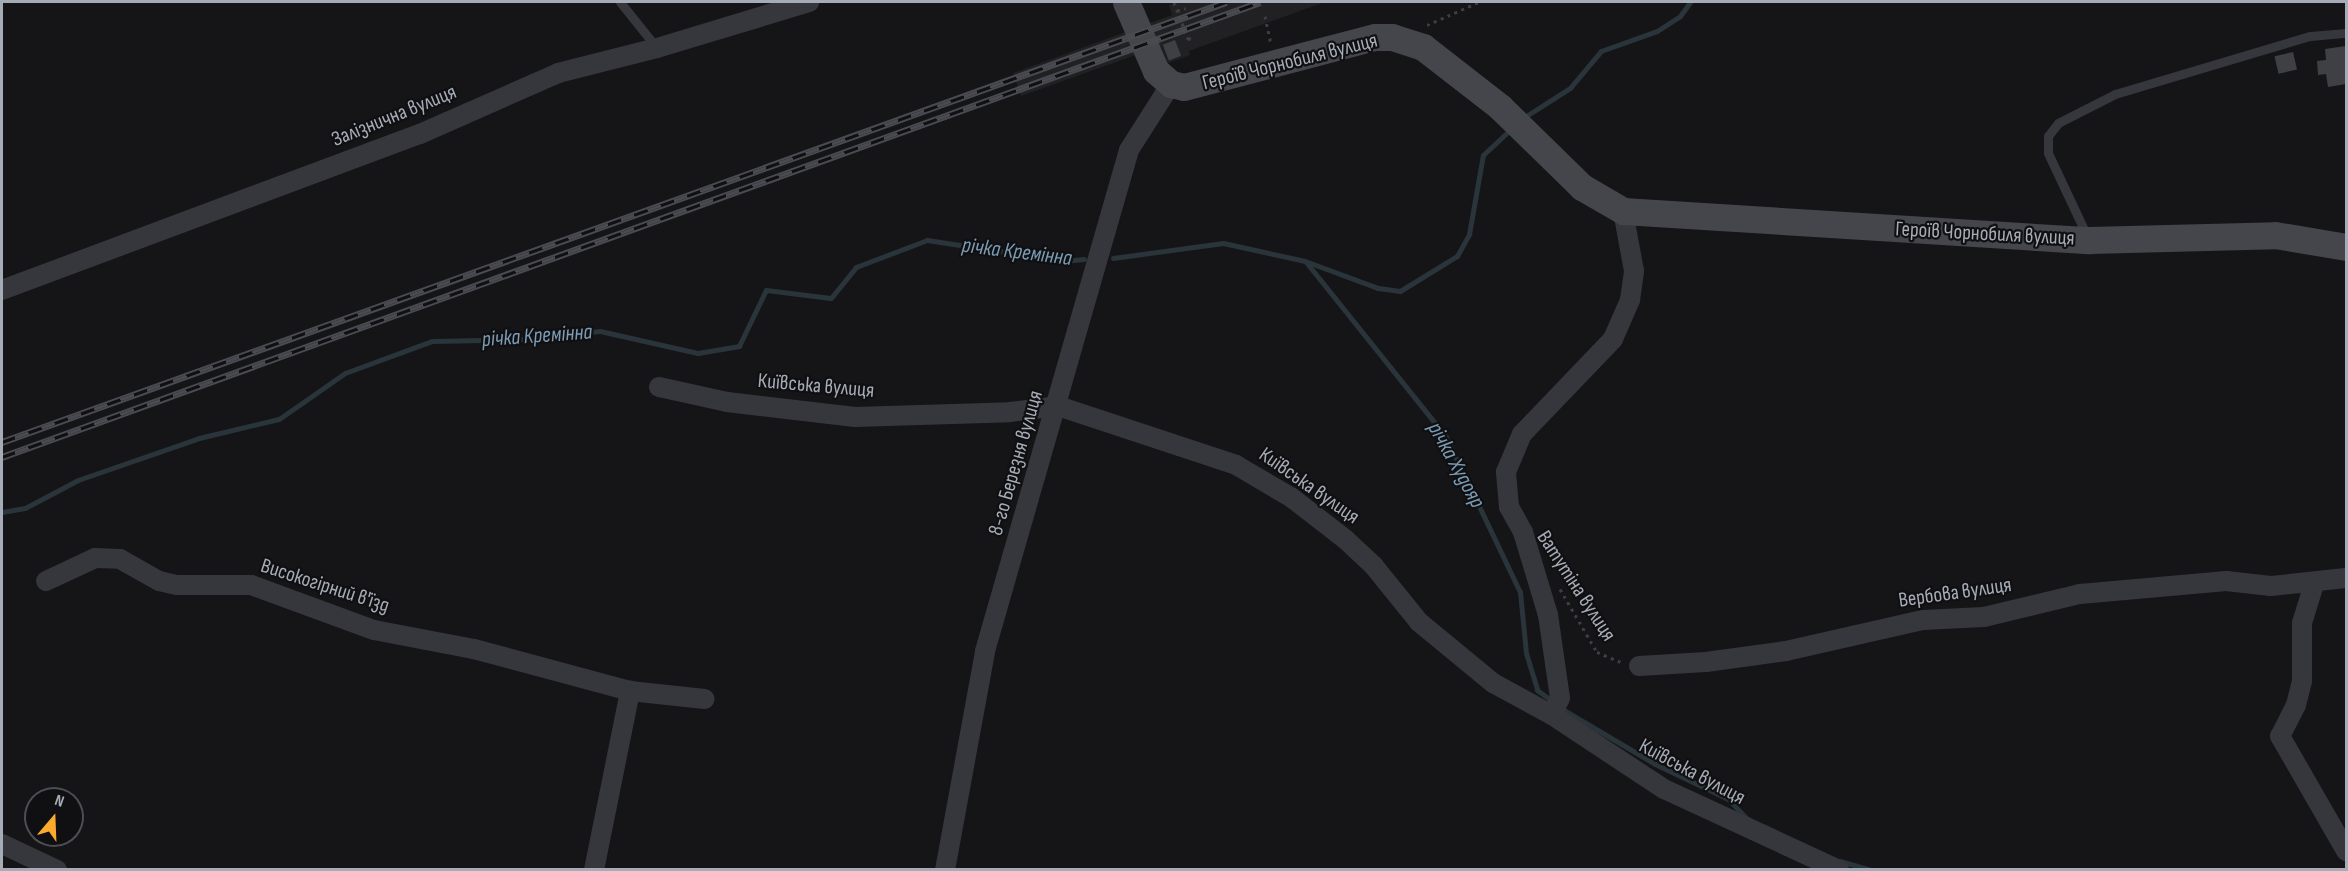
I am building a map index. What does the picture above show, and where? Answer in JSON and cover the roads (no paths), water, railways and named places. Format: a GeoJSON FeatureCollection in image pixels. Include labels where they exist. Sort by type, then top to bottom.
{"type":"FeatureCollection","features":[{"type":"Feature","properties":{"kind":"street","name":"Залізнична вулиця"},"geometry":{"type":"LineString","coordinates":[[2,290],[420,134],[558,73],[657,48],[809,2]]}},
{"type":"Feature","properties":{"kind":"street","name":"Героїв Чорнобиля вулиця"},"geometry":{"type":"LineString","coordinates":[[1126,2],[1156,71],[1171,84],[1198,86],[1359,41],[1392,37],[1423,47],[1500,107],[1582,187],[1623,211],[2089,240],[2275,235],[2346,247]]}},
{"type":"Feature","properties":{"kind":"street","name":"8-го Березня вулиця"},"geometry":{"type":"LineString","coordinates":[[945,870],[985,651],[1058,406],[1129,150],[1171,84]]}},
{"type":"Feature","properties":{"kind":"street"},"geometry":{"type":"LineString","coordinates":[[1551,715],[1560,698],[1548,615],[1523,532],[1509,507],[1506,472],[1522,434],[1614,339],[1630,300],[1634,271],[1623,211]]}},
{"type":"Feature","properties":{"kind":"street","name":"Київська вулиця"},"geometry":{"type":"LineString","coordinates":[[659,387],[727,402],[855,417],[1010,412],[1058,406],[1155,436],[1258,477],[1345,539],[1373,565],[1419,622],[1493,683],[1551,715],[1664,789],[1839,870]]}},
{"type":"Feature","properties":{"kind":"street","name":"Високогірний в'їзд"},"geometry":{"type":"LineString","coordinates":[[46,581],[95,558],[120,558],[159,581],[177,585],[250,585],[363,627],[474,649],[630,691],[705,699]]}},
{"type":"Feature","properties":{"kind":"street","name":"Вербова вулиця"},"geometry":{"type":"LineString","coordinates":[[1639,666],[1786,651],[1923,620],[1984,617],[2080,594],[2226,581],[2271,586],[2314,584],[2346,578]]}},
{"type":"Feature","properties":{"kind":"street"},"geometry":{"type":"LineString","coordinates":[[2314,584],[2302,623],[2302,681],[2296,705],[2280,736],[2346,851]]}},
{"type":"Feature","properties":{"kind":"street"},"geometry":{"type":"LineString","coordinates":[[594,870],[630,691]]}},
{"type":"Feature","properties":{"kind":"street"},"geometry":{"type":"LineString","coordinates":[[2,844],[57,870]]}},
{"type":"Feature","properties":{"kind":"lane"},"geometry":{"type":"LineString","coordinates":[[620,2],[657,48]]}},
{"type":"Feature","properties":{"kind":"lane"},"geometry":{"type":"LineString","coordinates":[[2089,240],[2048,153],[2048,136],[2058,123],[2115,94],[2310,36],[2346,33]]}},
{"type":"Feature","properties":{"kind":"waterway","name":"річка Кремінна"},"geometry":{"type":"LineString","coordinates":[[1523,118],[1570,88],[1601,51],[1657,31],[1680,16],[1690,2]]}},
{"type":"Feature","properties":{"kind":"waterway","name":"річка Кремінна"},"geometry":{"type":"LineString","coordinates":[[1113,258],[1223,243],[1305,261],[1378,288],[1400,291],[1457,256],[1469,234],[1483,155],[1512,128]]}},
{"type":"Feature","properties":{"kind":"waterway","name":"річка Кремінна"},"geometry":{"type":"LineString","coordinates":[[2,512],[25,508],[78,480],[199,438],[279,419],[345,373],[432,341],[525,339],[600,331],[698,353],[739,346],[766,290],[831,298],[856,267],[927,240],[1064,261],[1084,259]]}},
{"type":"Feature","properties":{"kind":"waterway","name":"річка Худояр"},"geometry":{"type":"LineString","coordinates":[[1306,262],[1446,437],[1520,592],[1526,653],[1537,690],[1548,698]]}},
{"type":"Feature","properties":{"kind":"waterway","name":"річка Худояр"},"geometry":{"type":"LineString","coordinates":[[1562,709],[1655,764],[1728,799],[1747,819]]}},
{"type":"Feature","properties":{"kind":"waterway","name":"річка Худояр"},"geometry":{"type":"LineString","coordinates":[[1840,861],[1871,870]]}},
{"type":"Feature","properties":{"kind":"railway"},"geometry":{"type":"LineString","coordinates":[[2,442],[1226,2]]}},
{"type":"Feature","properties":{"kind":"railway"},"geometry":{"type":"LineString","coordinates":[[2,457],[1260,2]]}}]}
